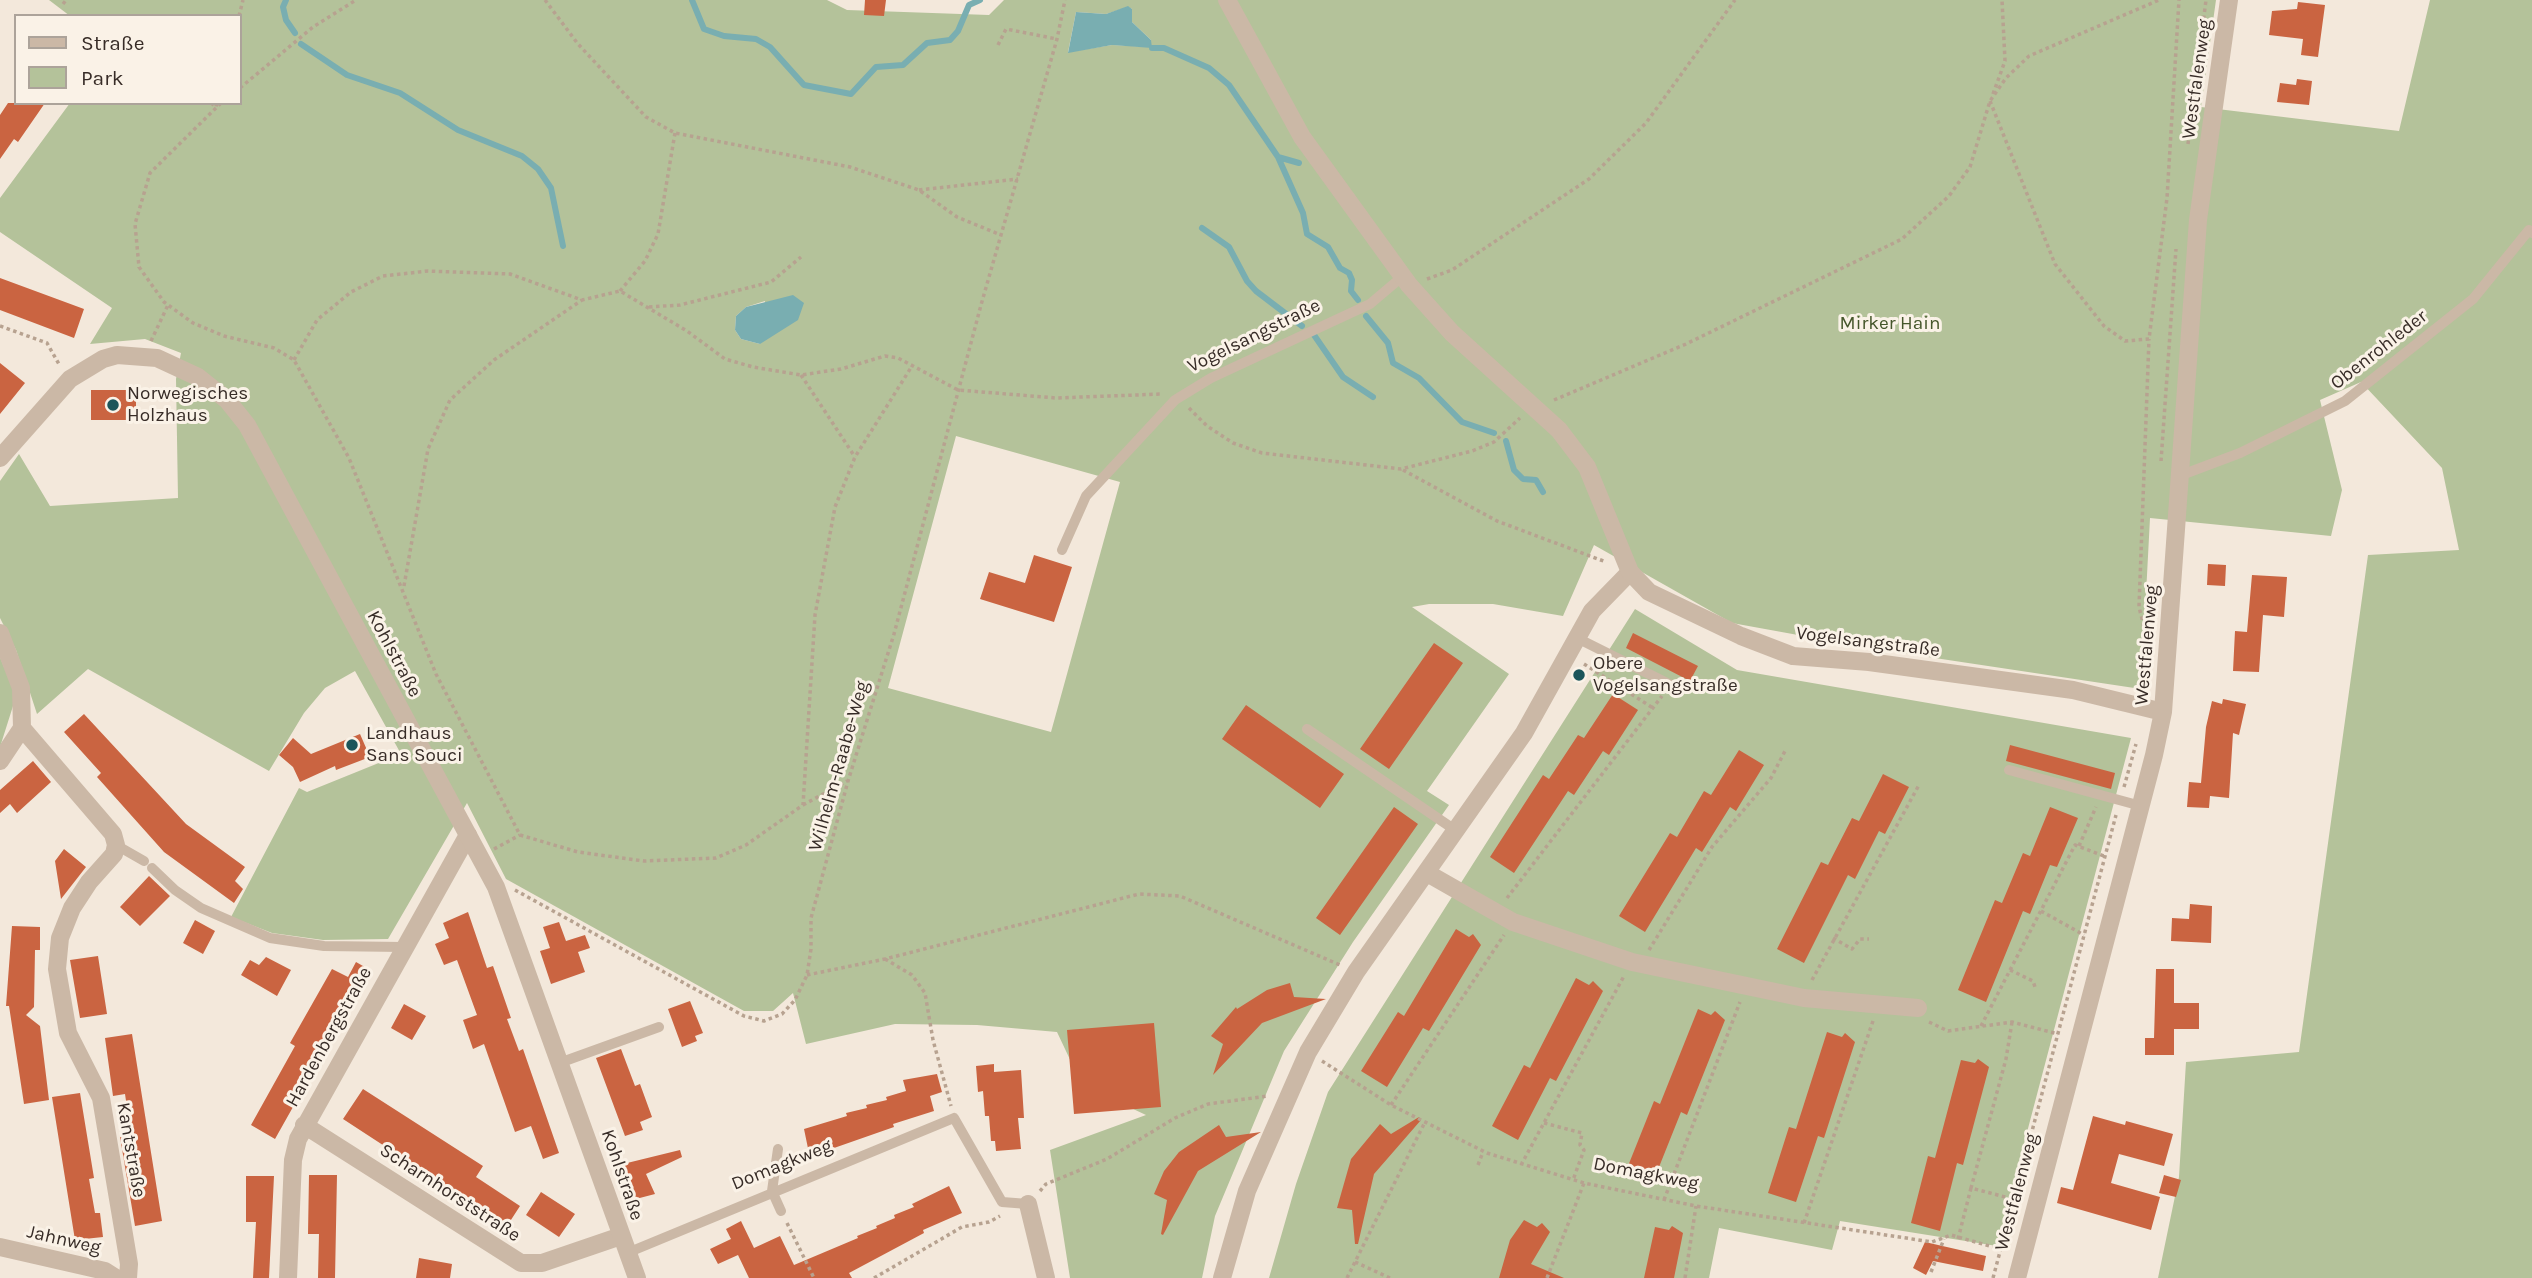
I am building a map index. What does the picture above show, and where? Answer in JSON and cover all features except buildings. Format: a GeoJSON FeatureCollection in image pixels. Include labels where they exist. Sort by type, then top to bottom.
{"type":"FeatureCollection","features":[{"type":"Feature","properties":{"kind":"street","name":"Vogelsangstraße"},"geometry":{"type":"LineString","coordinates":[[1227,0],[1302,137],[1406,281],[1452,333],[1559,430],[1587,467],[1630,572],[1649,592],[1741,636],[1793,656],[1869,662],[2073,690],[2163,712]]}},
{"type":"Feature","properties":{"kind":"street","name":"Westfalenweg"},"geometry":{"type":"LineString","coordinates":[[2017,1278],[2141,806],[2163,712],[2198,220],[2230,0]]}},
{"type":"Feature","properties":{"kind":"street","name":"Kohlstraße"},"geometry":{"type":"LineString","coordinates":[[0,458],[71,379],[103,359],[117,355],[144,355],[169,362],[198,377],[227,400],[247,425],[496,887],[562,1062],[637,1278]]}},
{"type":"Feature","properties":{"kind":"street"},"geometry":{"type":"LineString","coordinates":[[1222,1278],[1247,1191],[1308,1052],[1356,972],[1524,733],[1575,637],[1592,611],[1630,572]]}},
{"type":"Feature","properties":{"kind":"street"},"geometry":{"type":"LineString","coordinates":[[0,633],[21,688],[22,728],[0,761]]}},
{"type":"Feature","properties":{"kind":"street"},"geometry":{"type":"LineString","coordinates":[[22,728],[113,834],[116,845]]}},
{"type":"Feature","properties":{"kind":"street","name":"Hardenbergstraße"},"geometry":{"type":"LineString","coordinates":[[288,1278],[293,1160],[304,1125],[468,835]]}},
{"type":"Feature","properties":{"kind":"street","name":"Kantstraße"},"geometry":{"type":"LineString","coordinates":[[116,845],[114,854],[89,882],[72,908],[60,938],[57,969],[68,1033],[101,1098],[129,1264],[128,1278]]}},
{"type":"Feature","properties":{"kind":"street"},"geometry":{"type":"LineString","coordinates":[[1427,873],[1513,922],[1637,963],[1804,998],[1918,1008]]}},
{"type":"Feature","properties":{"kind":"street","name":"Scharnhorststraße"},"geometry":{"type":"LineString","coordinates":[[304,1125],[521,1263],[542,1263],[624,1245]]}},
{"type":"Feature","properties":{"kind":"street"},"geometry":{"type":"LineString","coordinates":[[1028,1204],[1046,1278]]}},
{"type":"Feature","properties":{"kind":"street","name":"Jahnweg"},"geometry":{"type":"LineString","coordinates":[[0,1247],[105,1271],[116,1278]]}},
{"type":"Feature","properties":{"kind":"lane","name":"Obenrohleder"},"geometry":{"type":"LineString","coordinates":[[2179,476],[2240,453],[2346,401],[2473,299],[2529,230],[2532,233]]}},
{"type":"Feature","properties":{"kind":"lane","name":"Vogelsangstraße"},"geometry":{"type":"LineString","coordinates":[[1062,550],[1086,496],[1175,400],[1211,378],[1370,304],[1406,281]]}},
{"type":"Feature","properties":{"kind":"lane"},"geometry":{"type":"LineString","coordinates":[[1575,637],[1671,685]]}},
{"type":"Feature","properties":{"kind":"lane"},"geometry":{"type":"LineString","coordinates":[[1307,729],[1455,830]]}},
{"type":"Feature","properties":{"kind":"lane"},"geometry":{"type":"LineString","coordinates":[[2009,770],[2141,806]]}},
{"type":"Feature","properties":{"kind":"lane"},"geometry":{"type":"LineString","coordinates":[[116,845],[148,864],[175,890],[201,908],[270,937],[324,946],[403,947]]}},
{"type":"Feature","properties":{"kind":"lane"},"geometry":{"type":"LineString","coordinates":[[562,1062],[659,1027]]}},
{"type":"Feature","properties":{"kind":"lane"},"geometry":{"type":"LineString","coordinates":[[954,1118],[1002,1202],[1028,1204]]}},
{"type":"Feature","properties":{"kind":"lane","name":"Domagkweg"},"geometry":{"type":"LineString","coordinates":[[624,1245],[772,1191],[954,1118]]}},
{"type":"Feature","properties":{"kind":"lane"},"geometry":{"type":"LineString","coordinates":[[778,1149],[772,1191],[781,1211]]}},
{"type":"Feature","properties":{"kind":"path"},"geometry":{"type":"LineString","coordinates":[[242,86],[313,27],[356,0]]}},
{"type":"Feature","properties":{"kind":"path"},"geometry":{"type":"LineString","coordinates":[[545,0],[578,44],[646,117],[675,133],[850,167],[919,190],[957,217],[1002,236]]}},
{"type":"Feature","properties":{"kind":"path","name":"Wilhelm-Raabe-Weg"},"geometry":{"type":"LineString","coordinates":[[807,975],[811,949],[811,918],[848,780],[894,634],[958,390],[1057,39],[1065,0]]}},
{"type":"Feature","properties":{"kind":"path"},"geometry":{"type":"LineString","coordinates":[[1406,281],[1452,270],[1589,179],[1646,124],[1735,0]]}},
{"type":"Feature","properties":{"kind":"path"},"geometry":{"type":"LineString","coordinates":[[620,291],[725,359],[801,375],[841,369],[885,356],[898,358],[958,390],[1056,398],[1168,394],[1233,443],[1262,453],[1401,469],[1472,451],[1494,442],[1533,405],[1560,399],[1613,378],[1902,239],[1949,196],[1970,167],[2005,61],[2002,0]]}},
{"type":"Feature","properties":{"kind":"path"},"geometry":{"type":"LineString","coordinates":[[1990,101],[2006,78],[2029,57],[2159,0]]}},
{"type":"Feature","properties":{"kind":"path"},"geometry":{"type":"LineString","coordinates":[[2149,647],[2139,607],[2150,339],[2167,198],[2179,0]]}},
{"type":"Feature","properties":{"kind":"path"},"geometry":{"type":"LineString","coordinates":[[2187,155],[2206,0]]}},
{"type":"Feature","properties":{"kind":"path"},"geometry":{"type":"LineString","coordinates":[[998,45],[1006,29],[1057,39]]}},
{"type":"Feature","properties":{"kind":"path"},"geometry":{"type":"LineString","coordinates":[[1990,101],[2055,264],[2104,326],[2125,341],[2150,339]]}},
{"type":"Feature","properties":{"kind":"path"},"geometry":{"type":"LineString","coordinates":[[218,105],[150,173],[136,213],[134,239],[139,267],[168,305],[206,330],[274,348],[294,360],[349,458],[404,588],[436,674],[520,835]]}},
{"type":"Feature","properties":{"kind":"path"},"geometry":{"type":"LineString","coordinates":[[404,588],[428,449],[450,400],[494,360],[582,300],[620,291],[645,261],[658,234],[675,133]]}},
{"type":"Feature","properties":{"kind":"path"},"geometry":{"type":"LineString","coordinates":[[919,190],[1018,179]]}},
{"type":"Feature","properties":{"kind":"path"},"geometry":{"type":"LineString","coordinates":[[2161,462],[2177,237]]}},
{"type":"Feature","properties":{"kind":"path"},"geometry":{"type":"LineString","coordinates":[[647,307],[680,304],[750,289],[771,282],[801,257]]}},
{"type":"Feature","properties":{"kind":"path"},"geometry":{"type":"LineString","coordinates":[[294,360],[317,320],[351,292],[383,276],[428,271],[510,274],[582,300]]}},
{"type":"Feature","properties":{"kind":"path"},"geometry":{"type":"LineString","coordinates":[[144,355],[168,305]]}},
{"type":"Feature","properties":{"kind":"path"},"geometry":{"type":"LineString","coordinates":[[0,326],[47,343],[57,363]]}},
{"type":"Feature","properties":{"kind":"path"},"geometry":{"type":"LineString","coordinates":[[803,805],[815,615],[835,507],[855,457],[912,366]]}},
{"type":"Feature","properties":{"kind":"path"},"geometry":{"type":"LineString","coordinates":[[801,375],[855,457]]}},
{"type":"Feature","properties":{"kind":"path"},"geometry":{"type":"LineString","coordinates":[[1401,469],[1497,521],[1630,572]]}},
{"type":"Feature","properties":{"kind":"path"},"geometry":{"type":"LineString","coordinates":[[2147,659],[2150,620]]}},
{"type":"Feature","properties":{"kind":"path"},"geometry":{"type":"LineString","coordinates":[[1567,654],[1653,708]]}},
{"type":"Feature","properties":{"kind":"path"},"geometry":{"type":"LineString","coordinates":[[1495,913],[1671,685]]}},
{"type":"Feature","properties":{"kind":"path"},"geometry":{"type":"LineString","coordinates":[[1993,1278],[2137,740]]}},
{"type":"Feature","properties":{"kind":"path"},"geometry":{"type":"LineString","coordinates":[[1521,1165],[1637,963],[1713,847],[1771,778],[1785,751]]}},
{"type":"Feature","properties":{"kind":"path"},"geometry":{"type":"LineString","coordinates":[[478,856],[520,835],[578,852],[644,861],[716,858],[746,845],[803,805],[848,780]]}},
{"type":"Feature","properties":{"kind":"path"},"geometry":{"type":"LineString","coordinates":[[1804,998],[1833,938],[1919,785]]}},
{"type":"Feature","properties":{"kind":"path"},"geometry":{"type":"LineString","coordinates":[[2079,846],[2101,796]]}},
{"type":"Feature","properties":{"kind":"path"},"geometry":{"type":"LineString","coordinates":[[1981,1026],[2075,845],[2104,856]]}},
{"type":"Feature","properties":{"kind":"path"},"geometry":{"type":"LineString","coordinates":[[496,887],[509,887],[744,1016],[764,1021],[782,1014],[795,1000],[807,975],[885,959],[1139,894],[1180,896],[1356,972]]}},
{"type":"Feature","properties":{"kind":"path"},"geometry":{"type":"LineString","coordinates":[[2040,911],[2084,935]]}},
{"type":"Feature","properties":{"kind":"path"},"geometry":{"type":"LineString","coordinates":[[1391,1104],[1513,922]]}},
{"type":"Feature","properties":{"kind":"path"},"geometry":{"type":"LineString","coordinates":[[1833,938],[1852,949],[1860,939],[1869,939]]}},
{"type":"Feature","properties":{"kind":"path"},"geometry":{"type":"LineString","coordinates":[[885,959],[912,975],[925,993],[933,1040],[954,1118]]}},
{"type":"Feature","properties":{"kind":"path"},"geometry":{"type":"LineString","coordinates":[[2010,970],[2033,981],[2035,987]]}},
{"type":"Feature","properties":{"kind":"path"},"geometry":{"type":"LineString","coordinates":[[1664,1199],[1734,1023],[1744,987]]}},
{"type":"Feature","properties":{"kind":"path"},"geometry":{"type":"LineString","coordinates":[[1804,1223],[1878,1006]]}},
{"type":"Feature","properties":{"kind":"path"},"geometry":{"type":"LineString","coordinates":[[1918,1008],[1931,1026],[1948,1031],[2012,1022],[2058,1034]]}},
{"type":"Feature","properties":{"kind":"path"},"geometry":{"type":"LineString","coordinates":[[1958,1239],[2006,1059],[2012,1022]]}},
{"type":"Feature","properties":{"kind":"path","name":"Domagkweg"},"geometry":{"type":"LineString","coordinates":[[1308,1052],[1391,1104],[1483,1152],[1573,1180],[1696,1206],[1932,1242],[1951,1235],[2000,1249]]}},
{"type":"Feature","properties":{"kind":"path"},"geometry":{"type":"LineString","coordinates":[[1028,1204],[1046,1184],[1107,1159],[1175,1118],[1208,1104],[1288,1094]]}},
{"type":"Feature","properties":{"kind":"path"},"geometry":{"type":"LineString","coordinates":[[1348,1278],[1425,1122]]}},
{"type":"Feature","properties":{"kind":"path"},"geometry":{"type":"LineString","coordinates":[[1544,1123],[1582,1133],[1580,1145],[1584,1150],[1573,1180]]}},
{"type":"Feature","properties":{"kind":"path"},"geometry":{"type":"LineString","coordinates":[[1478,1166],[1483,1152]]}},
{"type":"Feature","properties":{"kind":"path"},"geometry":{"type":"LineString","coordinates":[[1547,1278],[1584,1183]]}},
{"type":"Feature","properties":{"kind":"path"},"geometry":{"type":"LineString","coordinates":[[1971,1188],[2013,1199]]}},
{"type":"Feature","properties":{"kind":"path"},"geometry":{"type":"LineString","coordinates":[[874,1278],[962,1227],[1002,1214],[1002,1202]]}},
{"type":"Feature","properties":{"kind":"path"},"geometry":{"type":"LineString","coordinates":[[1685,1278],[1696,1206]]}},
{"type":"Feature","properties":{"kind":"path"},"geometry":{"type":"LineString","coordinates":[[781,1211],[814,1278]]}},
{"type":"Feature","properties":{"kind":"path"},"geometry":{"type":"LineString","coordinates":[[1931,1272],[1944,1239]]}},
{"type":"Feature","properties":{"kind":"path"},"geometry":{"type":"LineString","coordinates":[[1355,1262],[1390,1278]]}},
{"type":"Feature","properties":{"kind":"green space","name":"Mirker Hain"},"geometry":{"type":"Polygon","coordinates":[[[49,0],[827,0],[847,10],[989,15],[1004,0],[2216,0],[2201,107],[2399,131],[2430,0],[2532,0],[2532,1278],[2158,1278],[2179,1177],[2186,1062],[2299,1052],[2368,555],[2459,550],[2442,468],[2361,382],[2320,400],[2342,490],[2331,536],[2150,518],[2141,689],[1875,649],[1732,623],[1594,545],[1563,616],[1493,604],[1429,604],[1412,607],[1509,674],[1427,791],[1449,805],[1353,942],[1284,1051],[1215,1216],[1202,1278],[1070,1278],[1050,1150],[1146,1115],[1082,1085],[1057,1032],[977,1025],[895,1024],[806,1044],[793,993],[773,1011],[744,1011],[506,879],[467,803],[388,939],[323,940],[272,933],[231,917],[299,788],[307,792],[401,754],[355,671],[325,688],[304,713],[269,771],[88,669],[37,714],[16,650],[0,618],[0,481],[19,454],[50,506],[178,498],[176,379],[181,353],[145,339],[90,344],[112,308],[0,232],[0,198],[69,105],[242,105],[242,14],[67,14],[49,0]],[[1128,7],[1106,14],[1076,12],[1068,52],[1112,45],[1151,47],[1151,40],[1132,22],[1132,9],[1128,7]],[[765,301],[746,307],[736,316],[735,330],[741,339],[760,344],[765,301]],[[956,436],[888,688],[1051,732],[1120,482],[956,436]]]}},
{"type":"Feature","properties":{"kind":"green space"},"geometry":{"type":"Polygon","coordinates":[[[1635,609],[1737,670],[2131,738],[1997,1246],[1840,1221],[1832,1250],[1719,1228],[1709,1278],[1269,1278],[1296,1184],[1328,1092],[1635,609]]]}},
{"type":"Feature","properties":{"kind":"green space"},"geometry":{"type":"Polygon","coordinates":[[[0,657],[13,689],[13,706],[0,747],[0,657]]]}},
{"type":"Feature","properties":{"kind":"water"},"geometry":{"type":"Polygon","coordinates":[[[1128,6],[1132,9],[1132,22],[1151,40],[1152,48],[1112,45],[1068,53],[1076,12],[1106,14],[1128,6]]]}},
{"type":"Feature","properties":{"kind":"water"},"geometry":{"type":"Polygon","coordinates":[[[793,295],[804,303],[798,320],[760,344],[741,339],[735,330],[736,316],[746,307],[793,295]]]}},
{"type":"Feature","properties":{"kind":"waterway"},"geometry":{"type":"LineString","coordinates":[[286,0],[283,7],[286,20],[295,33]]}},
{"type":"Feature","properties":{"kind":"waterway"},"geometry":{"type":"LineString","coordinates":[[692,0],[704,29],[724,36],[756,39],[770,47],[804,85],[851,94],[876,67],[903,65],[927,43],[950,40],[958,31],[969,5],[980,0]]}},
{"type":"Feature","properties":{"kind":"waterway"},"geometry":{"type":"LineString","coordinates":[[301,44],[347,75],[400,93],[458,130],[522,156],[538,169],[551,188],[563,246]]}},
{"type":"Feature","properties":{"kind":"waterway"},"geometry":{"type":"LineString","coordinates":[[1152,48],[1164,48],[1209,68],[1229,85],[1278,157],[1303,213],[1307,234],[1328,247],[1340,268],[1349,273],[1352,280],[1351,291],[1358,300]]}},
{"type":"Feature","properties":{"kind":"waterway"},"geometry":{"type":"LineString","coordinates":[[1278,157],[1299,163]]}},
{"type":"Feature","properties":{"kind":"waterway"},"geometry":{"type":"LineString","coordinates":[[1202,228],[1229,247],[1247,281],[1256,291],[1302,326]]}},
{"type":"Feature","properties":{"kind":"waterway"},"geometry":{"type":"LineString","coordinates":[[1366,316],[1388,343],[1393,363],[1419,378],[1462,422],[1494,433]]}},
{"type":"Feature","properties":{"kind":"waterway"},"geometry":{"type":"LineString","coordinates":[[1314,335],[1343,377],[1373,397]]}},
{"type":"Feature","properties":{"kind":"waterway"},"geometry":{"type":"LineString","coordinates":[[1506,441],[1514,470],[1523,479],[1536,480],[1543,492]]}},
{"type":"Feature","properties":{"kind":"place","name":"Norwegisches Holzhaus"},"geometry":{"type":"Point","coordinates":[113,405]}},
{"type":"Feature","properties":{"kind":"place","name":"Obere Vogelsangstraße"},"geometry":{"type":"Point","coordinates":[1579,675]}},
{"type":"Feature","properties":{"kind":"place","name":"Landhaus Sans Souci"},"geometry":{"type":"Point","coordinates":[352,745]}}]}
